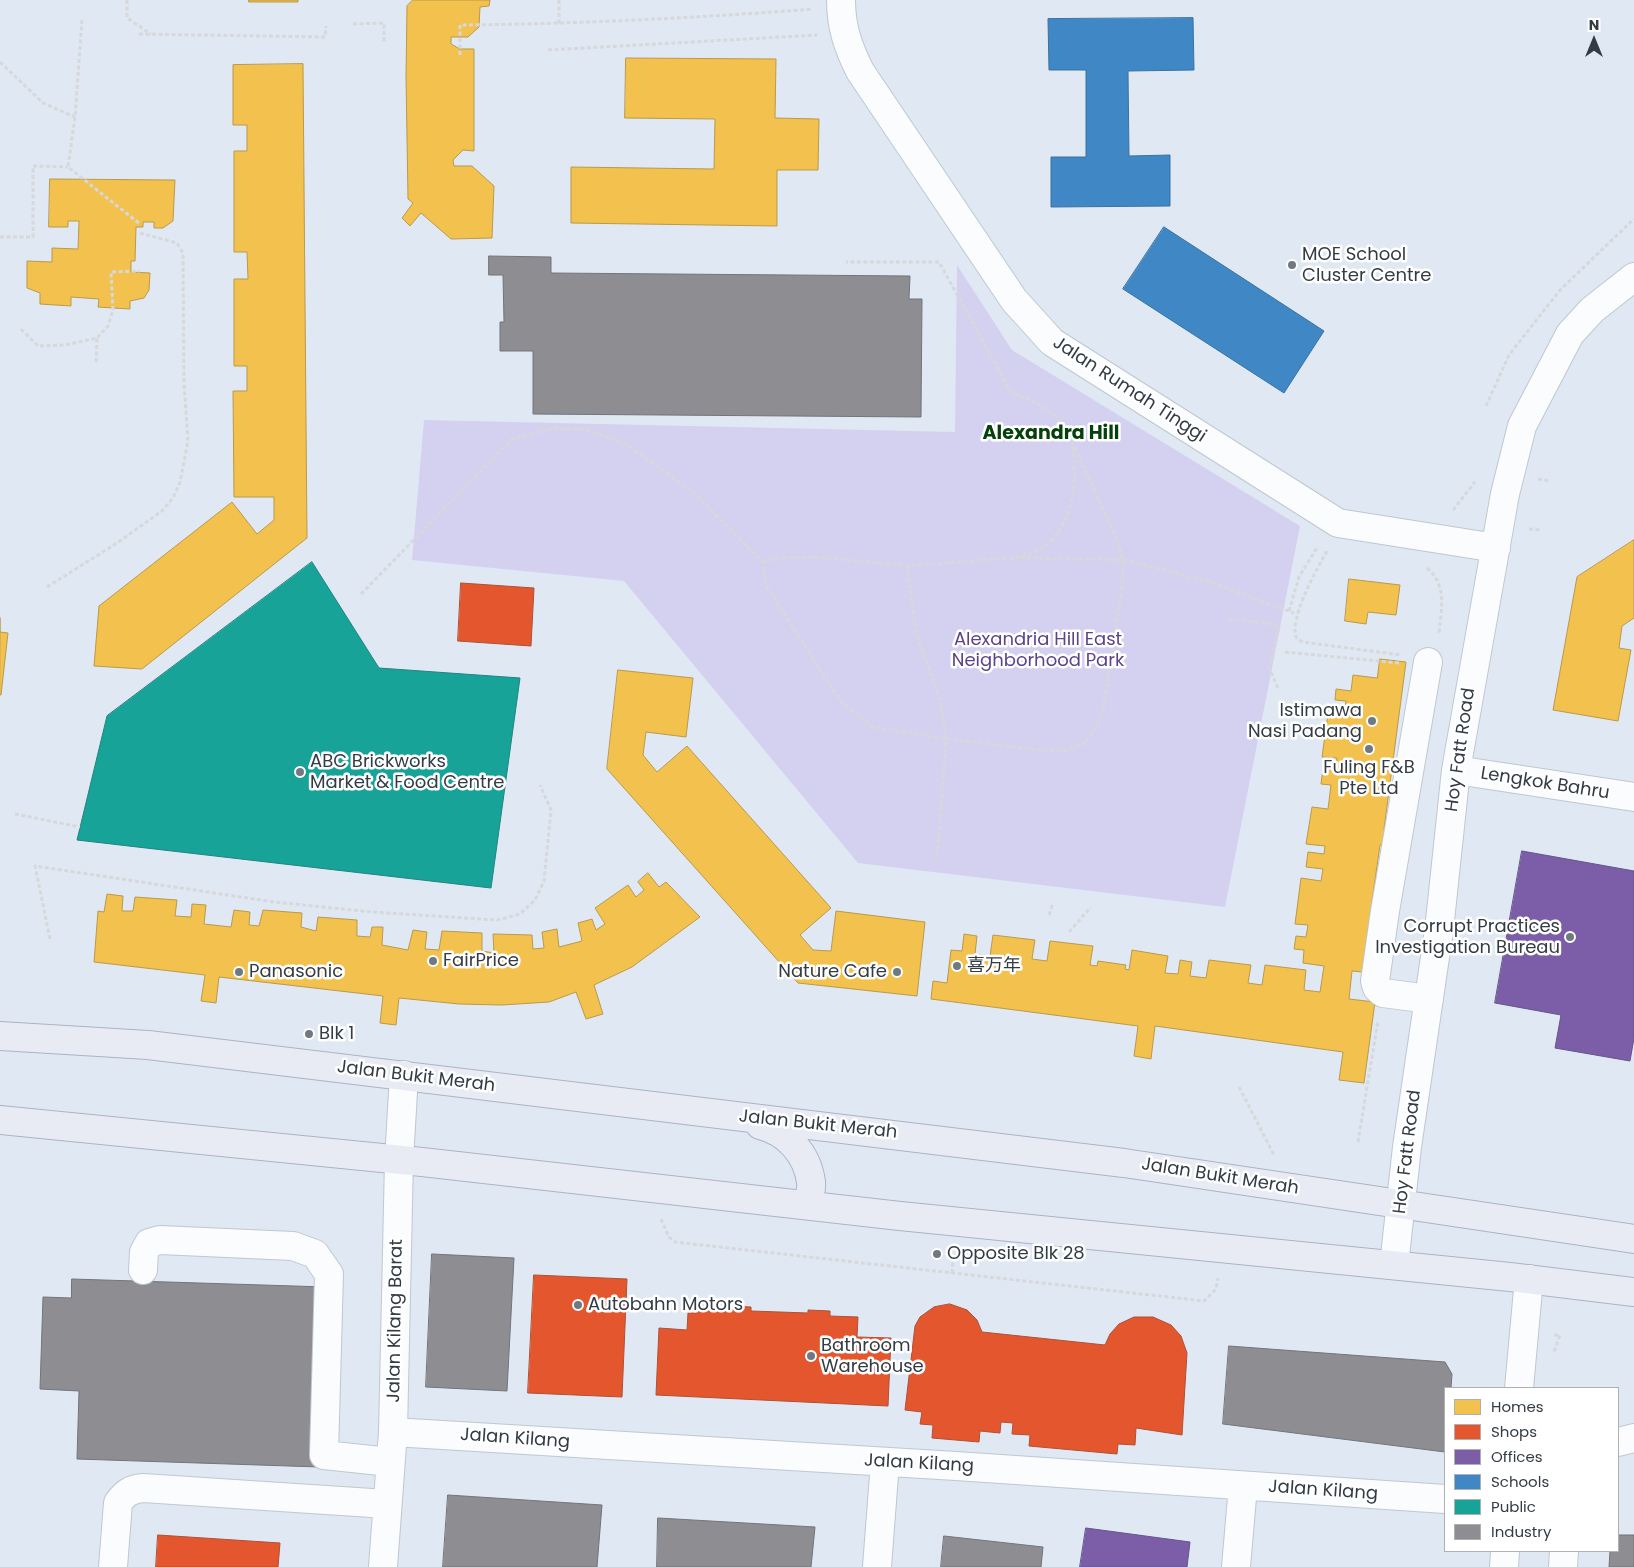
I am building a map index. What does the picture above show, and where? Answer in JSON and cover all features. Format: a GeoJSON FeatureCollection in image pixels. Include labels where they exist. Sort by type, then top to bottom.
{"type":"FeatureCollection","features":[{"type":"Feature","properties":{"kind":"main road","name":"Jalan Bukit Merah"},"geometry":{"type":"LineString","coordinates":[[0,1036],[148,1045],[1124,1162],[1291,1189],[1634,1239]]}},
{"type":"Feature","properties":{"kind":"main road"},"geometry":{"type":"LineString","coordinates":[[725,1115],[773,1128],[797,1146],[811,1182],[808,1205]]}},
{"type":"Feature","properties":{"kind":"main road"},"geometry":{"type":"LineString","coordinates":[[0,1120],[399,1160],[910,1217],[1221,1247],[1529,1279],[1634,1292]]}},
{"type":"Feature","properties":{"kind":"street","name":"Jalan Rumah Tinggi"},"geometry":{"type":"LineString","coordinates":[[841,4],[845,40],[860,71],[1014,300],[1052,342],[1338,523],[1496,548]]}},
{"type":"Feature","properties":{"kind":"street","name":"Hoy Fatt Road"},"geometry":{"type":"LineString","coordinates":[[1394,1265],[1429,999],[1456,770],[1505,494],[1522,426],[1570,334],[1592,310],[1634,278]]}},
{"type":"Feature","properties":{"kind":"street"},"geometry":{"type":"LineString","coordinates":[[1421,661],[1375,981],[1377,988],[1383,993],[1429,999]]}},
{"type":"Feature","properties":{"kind":"street","name":"Lengkok Bahru"},"geometry":{"type":"LineString","coordinates":[[1456,770],[1634,797]]}},
{"type":"Feature","properties":{"kind":"street","name":"Jalan Kilang Barat"},"geometry":{"type":"LineString","coordinates":[[383,1567],[386,1504],[393,1432],[399,1160],[404,1075]]}},
{"type":"Feature","properties":{"kind":"street"},"geometry":{"type":"LineString","coordinates":[[143,1270],[144,1252],[149,1243],[160,1240],[293,1246],[315,1254],[329,1274],[324,1455],[390,1462]]}},
{"type":"Feature","properties":{"kind":"street"},"geometry":{"type":"LineString","coordinates":[[1519,1387],[1529,1279]]}},
{"type":"Feature","properties":{"kind":"street","name":"Jalan Kilang"},"geometry":{"type":"LineString","coordinates":[[393,1432],[1444,1499]]}},
{"type":"Feature","properties":{"kind":"street"},"geometry":{"type":"LineString","coordinates":[[1619,1442],[1634,1438]]}},
{"type":"Feature","properties":{"kind":"street"},"geometry":{"type":"LineString","coordinates":[[877,1567],[885,1462]]}},
{"type":"Feature","properties":{"kind":"street"},"geometry":{"type":"LineString","coordinates":[[1236,1567],[1243,1486]]}},
{"type":"Feature","properties":{"kind":"street"},"geometry":{"type":"LineString","coordinates":[[113,1567],[118,1503],[124,1495],[133,1489],[143,1488],[386,1504]]}},
{"type":"Feature","properties":{"kind":"street"},"geometry":{"type":"LineString","coordinates":[[1504,1567],[1505,1552]]}},
{"type":"Feature","properties":{"kind":"street"},"geometry":{"type":"LineString","coordinates":[[1563,1567],[1564,1552]]}},
{"type":"Feature","properties":{"kind":"path"},"geometry":{"type":"LineString","coordinates":[[127,0],[127,18],[153,34]]}},
{"type":"Feature","properties":{"kind":"path"},"geometry":{"type":"LineString","coordinates":[[559,0],[559,24]]}},
{"type":"Feature","properties":{"kind":"path"},"geometry":{"type":"LineString","coordinates":[[460,54],[460,25],[559,24],[710,17],[841,4]]}},
{"type":"Feature","properties":{"kind":"path"},"geometry":{"type":"LineString","coordinates":[[68,167],[76,117],[82,20]]}},
{"type":"Feature","properties":{"kind":"path"},"geometry":{"type":"LineString","coordinates":[[354,24],[384,23],[384,43]]}},
{"type":"Feature","properties":{"kind":"path"},"geometry":{"type":"LineString","coordinates":[[138,34],[325,37],[326,26]]}},
{"type":"Feature","properties":{"kind":"path"},"geometry":{"type":"LineString","coordinates":[[548,50],[825,35]]}},
{"type":"Feature","properties":{"kind":"path"},"geometry":{"type":"LineString","coordinates":[[0,62],[43,103],[76,117]]}},
{"type":"Feature","properties":{"kind":"path"},"geometry":{"type":"LineString","coordinates":[[0,237],[33,237],[33,166],[68,167],[140,224]]}},
{"type":"Feature","properties":{"kind":"path"},"geometry":{"type":"LineString","coordinates":[[46,587],[117,543],[162,511],[173,498],[180,482],[188,441],[184,383],[183,253],[177,244],[140,233]]}},
{"type":"Feature","properties":{"kind":"path"},"geometry":{"type":"LineString","coordinates":[[361,594],[512,439],[550,429],[586,429],[627,445],[694,493],[763,562],[766,585],[832,690],[844,704],[873,727],[946,740],[1049,751],[1064,751],[1085,742],[1091,735],[1103,710],[1122,588],[1124,560],[1116,537],[1071,440],[1056,416],[1040,405],[1011,392],[939,262],[846,262]]}},
{"type":"Feature","properties":{"kind":"path"},"geometry":{"type":"LineString","coordinates":[[21,329],[38,346],[65,345],[97,338],[108,326],[113,310],[111,272],[140,271]]}},
{"type":"Feature","properties":{"kind":"path"},"geometry":{"type":"LineString","coordinates":[[96,362],[97,338]]}},
{"type":"Feature","properties":{"kind":"path"},"geometry":{"type":"LineString","coordinates":[[1012,558],[1031,554],[1046,544],[1058,531],[1072,506],[1075,487],[1075,465],[1071,440]]}},
{"type":"Feature","properties":{"kind":"path"},"geometry":{"type":"LineString","coordinates":[[1450,513],[1475,483],[1478,474]]}},
{"type":"Feature","properties":{"kind":"path"},"geometry":{"type":"LineString","coordinates":[[1535,479],[1550,481]]}},
{"type":"Feature","properties":{"kind":"path"},"geometry":{"type":"LineString","coordinates":[[1289,611],[1299,577],[1322,538]]}},
{"type":"Feature","properties":{"kind":"path"},"geometry":{"type":"LineString","coordinates":[[1332,543],[1310,582],[1295,630],[1297,639],[1303,642],[1421,661]]}},
{"type":"Feature","properties":{"kind":"path"},"geometry":{"type":"LineString","coordinates":[[763,562],[800,557],[908,565],[1012,558],[1124,560],[1210,582],[1294,613]]}},
{"type":"Feature","properties":{"kind":"path"},"geometry":{"type":"LineString","coordinates":[[908,565],[916,632],[940,704],[946,740],[937,860]]}},
{"type":"Feature","properties":{"kind":"path"},"geometry":{"type":"LineString","coordinates":[[1229,619],[1273,624],[1279,628],[1269,668],[1278,688]]}},
{"type":"Feature","properties":{"kind":"path"},"geometry":{"type":"LineString","coordinates":[[1285,652],[1421,661]]}},
{"type":"Feature","properties":{"kind":"path"},"geometry":{"type":"LineString","coordinates":[[50,939],[35,866],[274,902],[372,912],[497,920],[520,914],[535,900],[544,881],[551,810],[540,785]]}},
{"type":"Feature","properties":{"kind":"path"},"geometry":{"type":"LineString","coordinates":[[15,814],[80,827]]}},
{"type":"Feature","properties":{"kind":"path"},"geometry":{"type":"LineString","coordinates":[[1048,914],[1053,903]]}},
{"type":"Feature","properties":{"kind":"path"},"geometry":{"type":"LineString","coordinates":[[1069,932],[1091,907]]}},
{"type":"Feature","properties":{"kind":"path"},"geometry":{"type":"LineString","coordinates":[[1239,1086],[1291,1189]]}},
{"type":"Feature","properties":{"kind":"path"},"geometry":{"type":"LineString","coordinates":[[655,1188],[662,1226],[669,1238],[675,1242],[1194,1300],[1204,1301],[1216,1289],[1221,1247]]}},
{"type":"Feature","properties":{"kind":"green space","name":"Alexandria Hill East Neighborhood Park"},"geometry":{"type":"Polygon","coordinates":[[[957,265],[1012,350],[1300,526],[1225,907],[858,863],[624,581],[412,560],[424,420],[955,432],[957,265]]]}},
{"type":"Feature","properties":{"kind":"building: Homes"},"geometry":{"type":"Polygon","coordinates":[[[249,0],[298,0],[298,2],[249,2],[249,0]]]}},
{"type":"Feature","properties":{"kind":"building: Homes"},"geometry":{"type":"Polygon","coordinates":[[[413,0],[490,0],[489,6],[480,7],[479,27],[468,37],[451,37],[451,44],[460,49],[474,49],[474,151],[463,150],[453,160],[454,166],[472,166],[494,186],[492,238],[451,239],[421,213],[410,226],[402,218],[413,203],[408,199],[406,77],[407,6],[413,0]]]}},
{"type":"Feature","properties":{"kind":"building: Homes"},"geometry":{"type":"Polygon","coordinates":[[[626,58],[776,59],[775,118],[819,119],[818,170],[777,170],[777,226],[571,223],[571,167],[714,169],[715,119],[625,118],[626,58]]]}},
{"type":"Feature","properties":{"kind":"building: Homes"},"geometry":{"type":"Polygon","coordinates":[[[303,64],[307,538],[142,669],[94,666],[99,606],[232,502],[257,534],[274,520],[274,497],[234,497],[233,391],[247,391],[247,366],[234,366],[234,279],[248,279],[247,252],[234,252],[234,151],[247,151],[247,125],[233,125],[233,65],[303,64]]]}},
{"type":"Feature","properties":{"kind":"building: Homes"},"geometry":{"type":"Polygon","coordinates":[[[50,179],[175,180],[173,221],[163,228],[154,228],[154,222],[143,222],[143,227],[136,227],[135,261],[131,261],[131,272],[150,273],[149,290],[144,298],[130,301],[130,309],[98,307],[99,299],[71,297],[71,306],[40,304],[40,293],[27,288],[27,261],[52,262],[52,248],[78,249],[79,221],[68,221],[68,227],[49,227],[50,179]]]}},
{"type":"Feature","properties":{"kind":"building: Homes"},"geometry":{"type":"Polygon","coordinates":[[[1634,540],[1634,618],[1622,626],[1619,648],[1631,650],[1618,721],[1553,710],[1577,577],[1634,540]]]}},
{"type":"Feature","properties":{"kind":"building: Homes"},"geometry":{"type":"Polygon","coordinates":[[[1349,579],[1400,585],[1396,615],[1368,612],[1366,624],[1345,621],[1349,579]]]}},
{"type":"Feature","properties":{"kind":"building: Homes"},"geometry":{"type":"Polygon","coordinates":[[[0,632],[8,633],[1,695],[0,695],[0,632]]]}},
{"type":"Feature","properties":{"kind":"building: Homes"},"geometry":{"type":"Polygon","coordinates":[[[1380,659],[1406,662],[1384,829],[1409,833],[1407,849],[1380,845],[1362,972],[1352,971],[1349,999],[1375,1002],[1364,1083],[1339,1080],[1343,1052],[1155,1026],[1151,1059],[1134,1056],[1138,1026],[931,999],[933,981],[947,983],[951,950],[962,951],[964,934],[977,936],[975,954],[990,956],[993,935],[1035,940],[1032,959],[1047,961],[1050,941],[1093,946],[1090,965],[1097,966],[1098,961],[1126,965],[1125,969],[1129,970],[1132,950],[1168,956],[1165,973],[1178,974],[1180,960],[1192,962],[1190,976],[1206,978],[1209,960],[1251,965],[1248,983],[1262,985],[1265,965],[1306,970],[1304,990],[1320,992],[1324,966],[1303,963],[1304,950],[1294,949],[1296,936],[1306,937],[1308,925],[1295,924],[1301,878],[1321,881],[1323,869],[1306,867],[1308,852],[1324,854],[1325,846],[1306,844],[1312,807],[1328,809],[1331,785],[1321,784],[1323,769],[1335,770],[1337,758],[1322,757],[1328,714],[1344,716],[1346,701],[1335,700],[1336,689],[1351,691],[1353,675],[1377,678],[1380,659]]]}},
{"type":"Feature","properties":{"kind":"building: Homes"},"geometry":{"type":"Polygon","coordinates":[[[618,670],[693,678],[686,737],[646,732],[643,755],[657,772],[687,746],[831,908],[800,935],[813,950],[831,951],[836,911],[925,922],[917,996],[798,983],[607,769],[618,670]]]}},
{"type":"Feature","properties":{"kind":"building: Homes"},"geometry":{"type":"Polygon","coordinates":[[[648,873],[659,887],[666,882],[700,917],[632,967],[594,985],[603,1014],[586,1019],[576,992],[549,1002],[502,1005],[459,1004],[399,998],[396,1025],[380,1023],[383,996],[219,977],[216,1003],[201,1001],[205,975],[94,962],[98,911],[104,912],[107,894],[123,896],[122,911],[133,911],[135,897],[177,900],[175,916],[191,917],[192,904],[206,905],[204,924],[231,927],[234,910],[250,912],[249,925],[259,926],[263,910],[302,913],[301,927],[316,931],[318,917],[357,920],[357,936],[370,937],[372,927],[383,927],[382,945],[408,950],[413,930],[427,932],[425,949],[439,950],[442,931],[482,933],[482,951],[494,953],[493,934],[532,935],[533,949],[544,948],[542,932],[557,929],[559,947],[582,941],[578,923],[592,919],[596,930],[605,924],[595,908],[628,885],[636,897],[644,890],[638,882],[648,873]]]}},
{"type":"Feature","properties":{"kind":"building: Shops"},"geometry":{"type":"Polygon","coordinates":[[[461,583],[534,588],[531,646],[458,641],[461,583]]]}},
{"type":"Feature","properties":{"kind":"building: Shops"},"geometry":{"type":"Polygon","coordinates":[[[534,1275],[627,1279],[622,1397],[528,1393],[534,1275]]]}},
{"type":"Feature","properties":{"kind":"building: Shops"},"geometry":{"type":"Polygon","coordinates":[[[950,1304],[967,1310],[977,1320],[982,1332],[1105,1345],[1110,1334],[1119,1324],[1134,1317],[1153,1317],[1171,1325],[1181,1336],[1187,1353],[1182,1435],[1136,1428],[1135,1445],[1118,1444],[1117,1454],[1029,1446],[1030,1435],[1012,1434],[1013,1423],[1001,1422],[1000,1433],[980,1431],[979,1442],[932,1438],[933,1425],[920,1424],[922,1412],[905,1410],[915,1326],[920,1317],[934,1307],[950,1304]]]}},
{"type":"Feature","properties":{"kind":"building: Shops"},"geometry":{"type":"Polygon","coordinates":[[[729,1306],[751,1307],[751,1311],[808,1313],[808,1310],[830,1311],[830,1316],[858,1317],[857,1337],[891,1338],[888,1406],[656,1395],[659,1328],[687,1330],[688,1313],[697,1313],[697,1308],[729,1310],[729,1306]]]}},
{"type":"Feature","properties":{"kind":"building: Shops"},"geometry":{"type":"Polygon","coordinates":[[[158,1535],[280,1543],[278,1567],[156,1567],[158,1535]]]}},
{"type":"Feature","properties":{"kind":"building: Offices","name":"Corrupt Practices Investigation Bureau"},"geometry":{"type":"Polygon","coordinates":[[[1522,851],[1634,871],[1634,1038],[1630,1061],[1555,1048],[1561,1015],[1495,1003],[1522,851]]]}},
{"type":"Feature","properties":{"kind":"building: Offices"},"geometry":{"type":"Polygon","coordinates":[[[1086,1528],[1190,1542],[1187,1567],[1080,1567],[1086,1528]]]}},
{"type":"Feature","properties":{"kind":"building: Schools"},"geometry":{"type":"Polygon","coordinates":[[[1193,18],[1194,70],[1128,71],[1129,156],[1170,155],[1170,206],[1051,207],[1051,157],[1086,157],[1086,70],[1049,70],[1048,19],[1193,18]]]}},
{"type":"Feature","properties":{"kind":"building: Schools"},"geometry":{"type":"Polygon","coordinates":[[[1164,227],[1324,331],[1284,393],[1123,289],[1164,227]]]}},
{"type":"Feature","properties":{"kind":"building: Public","name":"ABC Brickworks Market & Food Centre"},"geometry":{"type":"Polygon","coordinates":[[[312,562],[379,668],[520,678],[491,888],[77,840],[107,716],[312,562]]]}},
{"type":"Feature","properties":{"kind":"building: Industry"},"geometry":{"type":"Polygon","coordinates":[[[489,256],[551,257],[551,273],[910,276],[909,299],[922,299],[921,417],[533,414],[533,351],[500,351],[500,322],[504,322],[503,275],[489,275],[489,256]]]}},
{"type":"Feature","properties":{"kind":"building: Industry"},"geometry":{"type":"Polygon","coordinates":[[[432,1254],[514,1258],[507,1391],[426,1387],[432,1254]]]}},
{"type":"Feature","properties":{"kind":"building: Industry"},"geometry":{"type":"Polygon","coordinates":[[[72,1279],[326,1287],[319,1467],[77,1459],[79,1391],[40,1389],[43,1297],[71,1298],[72,1279]]]}},
{"type":"Feature","properties":{"kind":"building: Industry"},"geometry":{"type":"Polygon","coordinates":[[[1229,1346],[1445,1362],[1452,1374],[1451,1387],[1444,1387],[1444,1452],[1223,1424],[1229,1346]]]}},
{"type":"Feature","properties":{"kind":"building: Industry"},"geometry":{"type":"Polygon","coordinates":[[[448,1495],[602,1505],[597,1567],[443,1567],[448,1495]]]}},
{"type":"Feature","properties":{"kind":"building: Industry"},"geometry":{"type":"Polygon","coordinates":[[[658,1518],[815,1527],[811,1567],[657,1567],[658,1518]]]}},
{"type":"Feature","properties":{"kind":"building: Industry"},"geometry":{"type":"Polygon","coordinates":[[[1619,1535],[1634,1535],[1634,1567],[1609,1567],[1610,1552],[1619,1552],[1619,1535]]]}},
{"type":"Feature","properties":{"kind":"building: Industry"},"geometry":{"type":"Polygon","coordinates":[[[944,1536],[1043,1547],[1041,1567],[941,1567],[944,1536]]]}},
{"type":"Feature","properties":{"kind":"place","name":"MOE School Cluster Centre"},"geometry":{"type":"Point","coordinates":[1292,265]}},
{"type":"Feature","properties":{"kind":"place","name":"Istimawa Nasi Padang"},"geometry":{"type":"Point","coordinates":[1372,721]}},
{"type":"Feature","properties":{"kind":"place","name":"Fuling F&B Pte Ltd"},"geometry":{"type":"Point","coordinates":[1369,749]}},
{"type":"Feature","properties":{"kind":"place","name":"ABC Brickworks Market & Food Centre"},"geometry":{"type":"Point","coordinates":[300,772]}},
{"type":"Feature","properties":{"kind":"place","name":"Corrupt Practices Investigation Bureau"},"geometry":{"type":"Point","coordinates":[1570,937]}},
{"type":"Feature","properties":{"kind":"place","name":"FairPrice"},"geometry":{"type":"Point","coordinates":[433,961]}},
{"type":"Feature","properties":{"kind":"place","name":"喜万年"},"geometry":{"type":"Point","coordinates":[957,966]}},
{"type":"Feature","properties":{"kind":"place","name":"Panasonic"},"geometry":{"type":"Point","coordinates":[239,972]}},
{"type":"Feature","properties":{"kind":"place","name":"Nature Cafe"},"geometry":{"type":"Point","coordinates":[897,972]}},
{"type":"Feature","properties":{"kind":"place","name":"Blk 1"},"geometry":{"type":"Point","coordinates":[309,1034]}},
{"type":"Feature","properties":{"kind":"place","name":"Opposite Blk 28"},"geometry":{"type":"Point","coordinates":[937,1254]}},
{"type":"Feature","properties":{"kind":"place","name":"Autobahn Motors"},"geometry":{"type":"Point","coordinates":[578,1305]}},
{"type":"Feature","properties":{"kind":"place","name":"Bathroom Warehouse"},"geometry":{"type":"Point","coordinates":[811,1356]}},
{"type":"Feature","properties":{"kind":"district","name":"Alexandra Hill"},"geometry":{"type":"Point","coordinates":[1051,434]}}]}
